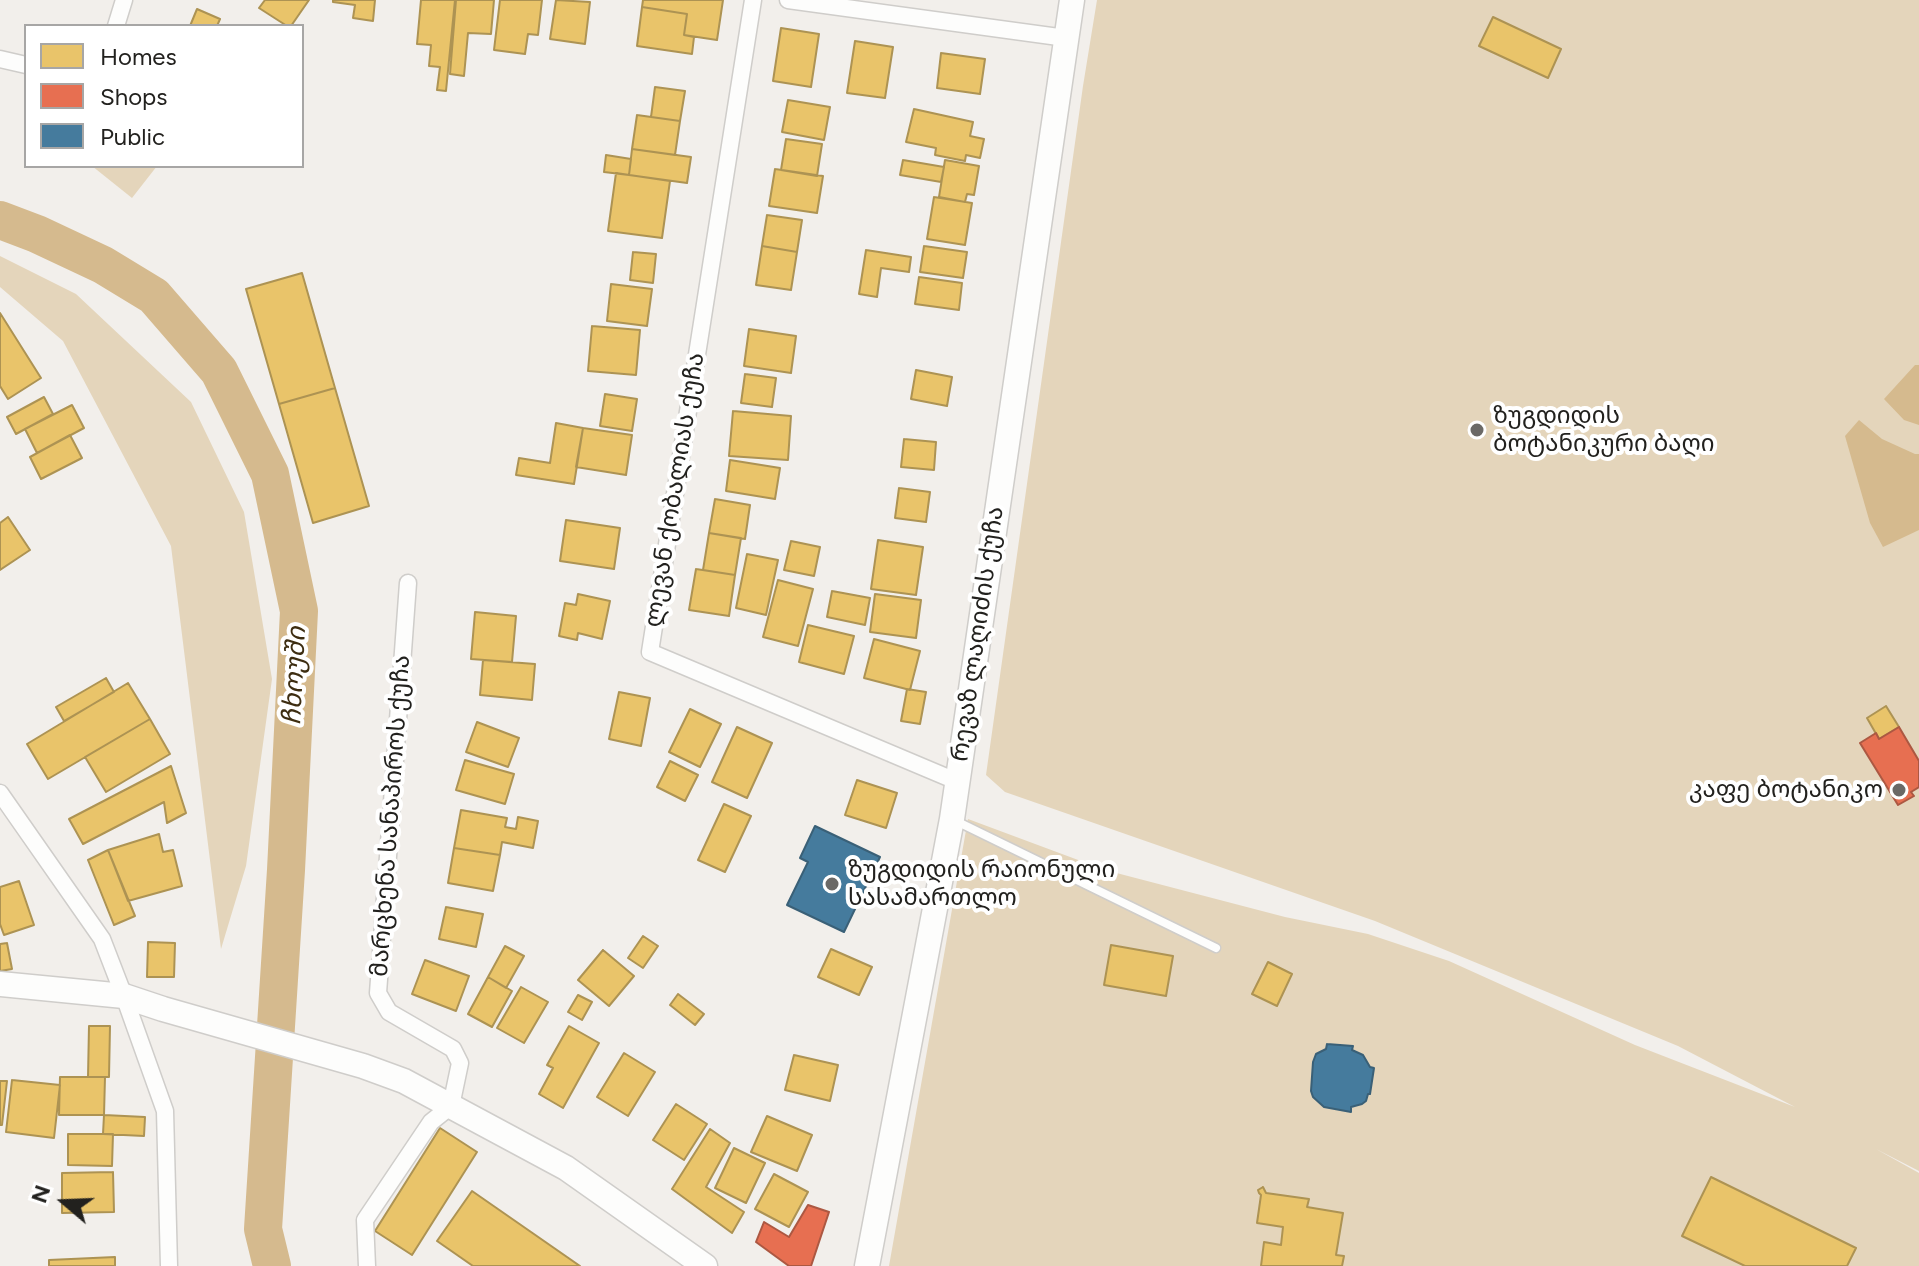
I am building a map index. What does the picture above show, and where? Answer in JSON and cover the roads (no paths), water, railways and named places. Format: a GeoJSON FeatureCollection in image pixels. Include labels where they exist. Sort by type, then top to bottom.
{"type":"FeatureCollection","features":[{"type":"Feature","properties":{"kind":"street"},"geometry":{"type":"LineString","coordinates":[[117,24],[124,0]]}},
{"type":"Feature","properties":{"kind":"street","name":"ლევან ქობალიას ქუჩა"},"geometry":{"type":"LineString","coordinates":[[753,0],[650,652],[956,781]]}},
{"type":"Feature","properties":{"kind":"street"},"geometry":{"type":"LineString","coordinates":[[788,0],[1066,38]]}},
{"type":"Feature","properties":{"kind":"street","name":"რევაზ ლაღიძის ქუჩა"},"geometry":{"type":"LineString","coordinates":[[867,1266],[952,819],[1072,0]]}},
{"type":"Feature","properties":{"kind":"street"},"geometry":{"type":"LineString","coordinates":[[0,59],[24,65]]}},
{"type":"Feature","properties":{"kind":"street","name":"მარცხენა სანაპიროს ქუჩა"},"geometry":{"type":"LineString","coordinates":[[408,583],[378,993],[389,1012],[453,1049],[460,1063],[451,1106]]}},
{"type":"Feature","properties":{"kind":"street"},"geometry":{"type":"LineString","coordinates":[[0,793],[102,939],[124,996],[165,1111],[169,1266]]}},
{"type":"Feature","properties":{"kind":"street"},"geometry":{"type":"LineString","coordinates":[[0,984],[124,996],[363,1066],[404,1081],[566,1168],[705,1266]]}},
{"type":"Feature","properties":{"kind":"street"},"geometry":{"type":"LineString","coordinates":[[367,1266],[365,1220],[431,1122],[451,1106]]}},
{"type":"Feature","properties":{"kind":"lane"},"geometry":{"type":"LineString","coordinates":[[952,819],[1216,948]]}},
{"type":"Feature","properties":{"kind":"waterway","name":"ჩხოუში"},"geometry":{"type":"LineString","coordinates":[[0,220],[103,265],[154,296],[219,371],[270,474],[299,611],[263,1229],[272,1266]]}},
{"type":"Feature","properties":{"kind":"place","name":"ზუგდიდის ბოტანიკური ბაღი"},"geometry":{"type":"Point","coordinates":[1477,430]}},
{"type":"Feature","properties":{"kind":"place","name":"კაფე ბოტანიკო"},"geometry":{"type":"Point","coordinates":[1899,790]}},
{"type":"Feature","properties":{"kind":"place","name":"ზუგდიდის რაიონული სასამართლო"},"geometry":{"type":"Point","coordinates":[832,884]}}]}
